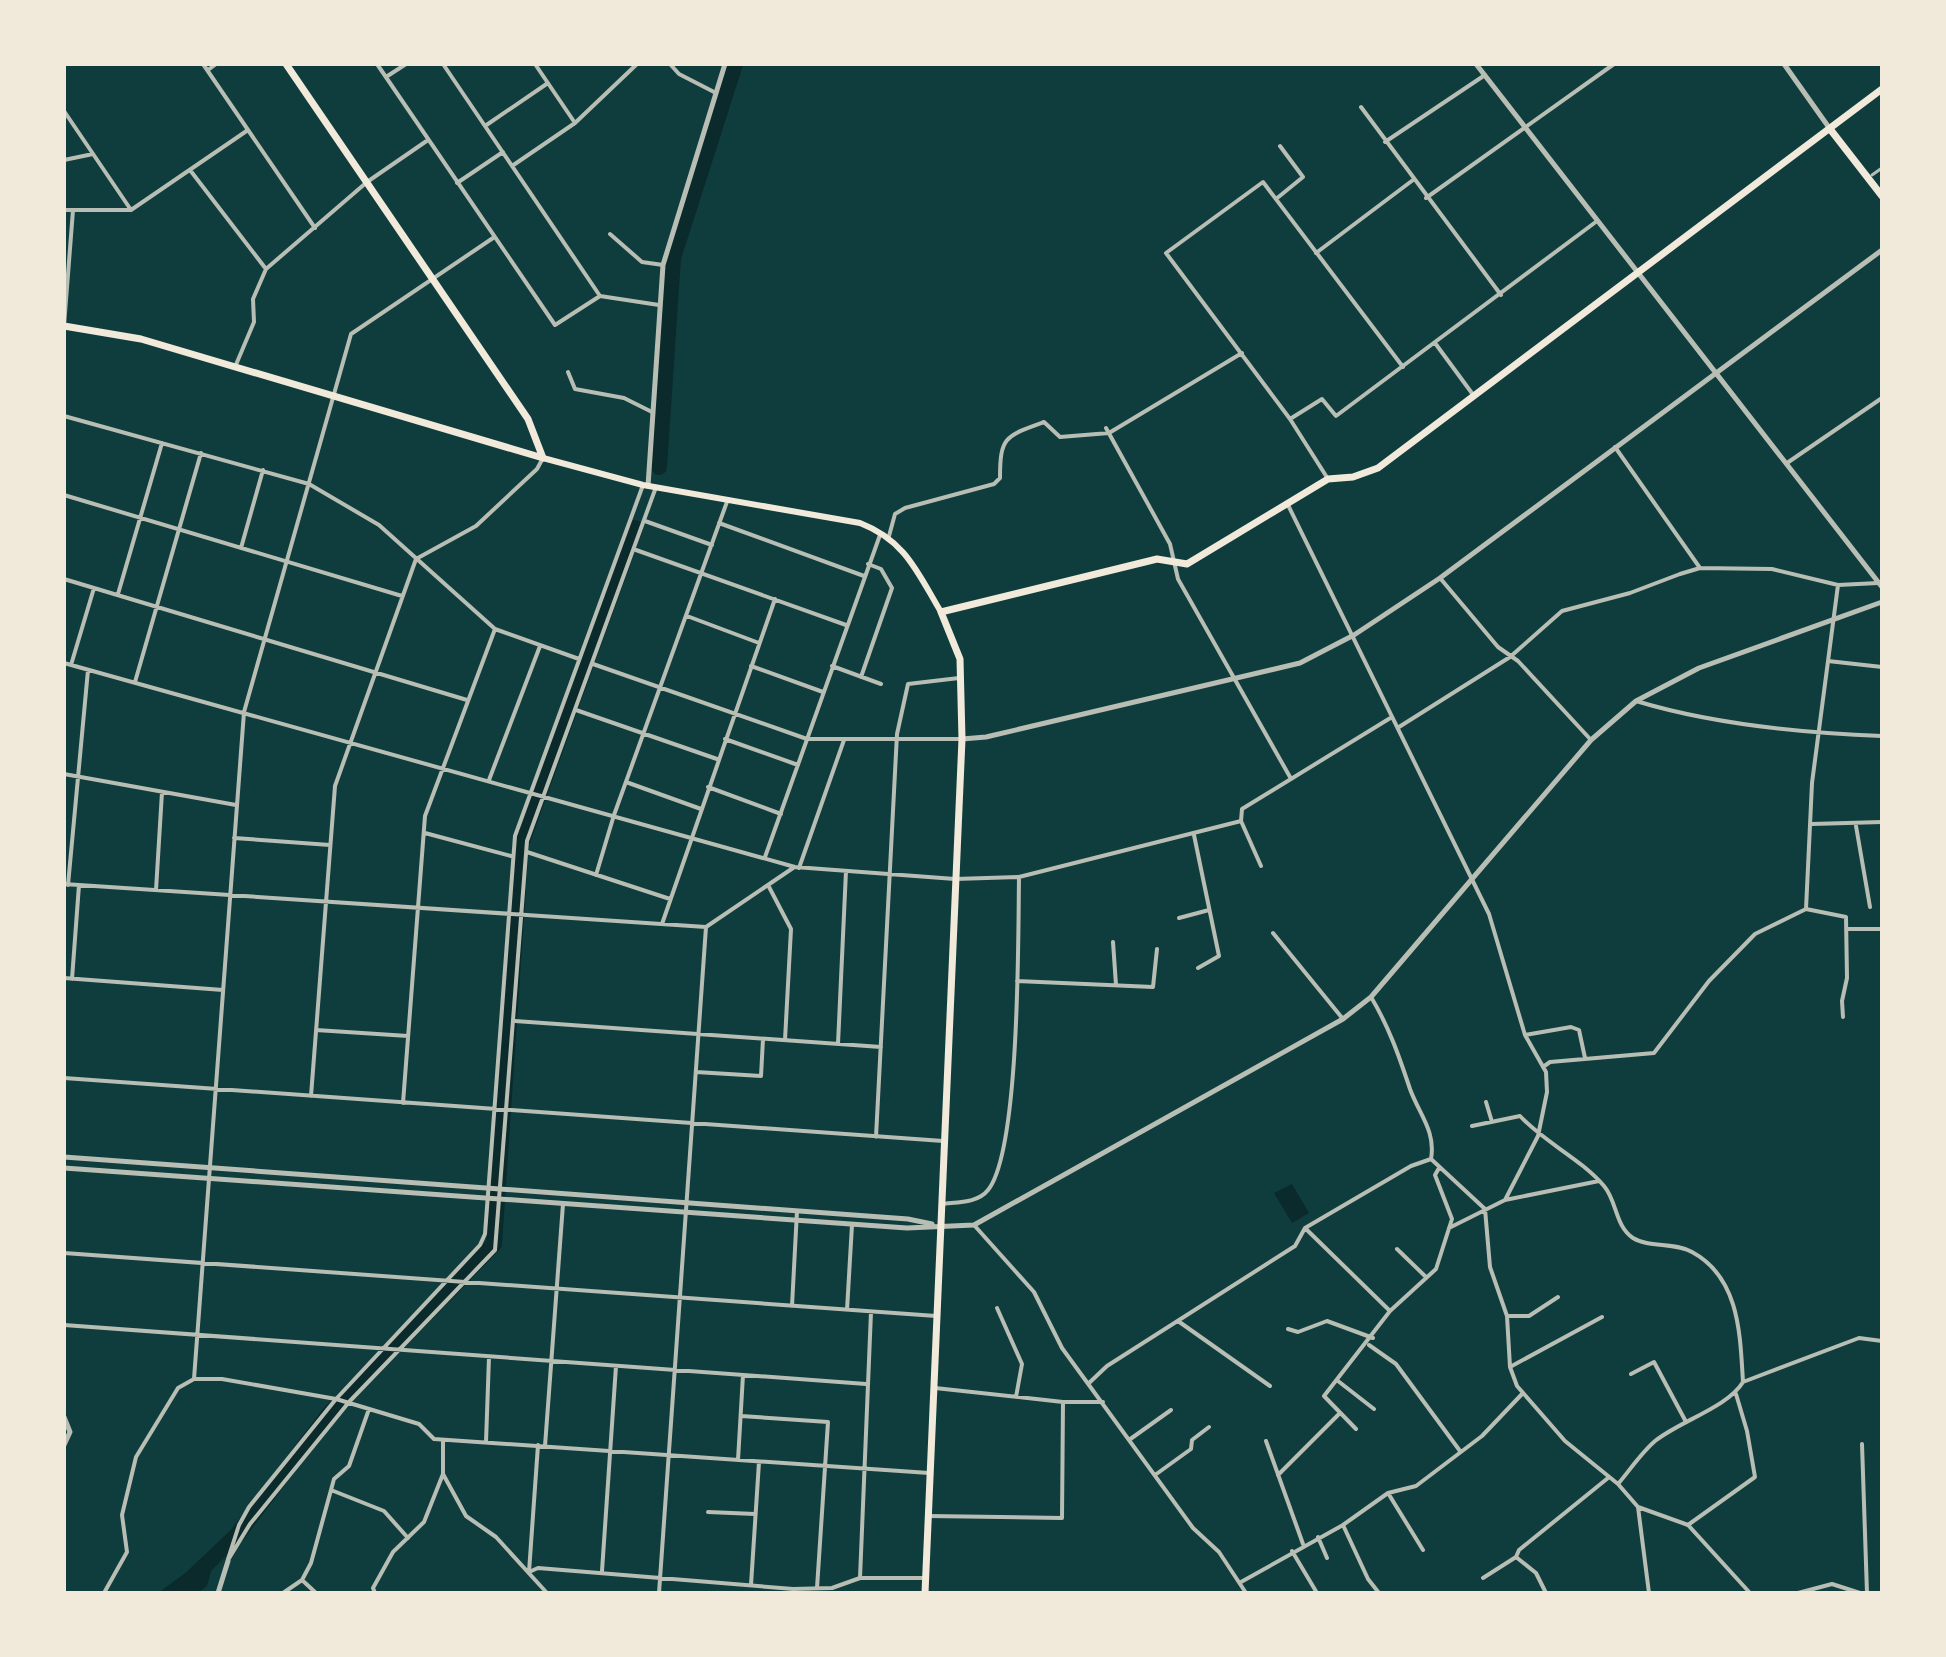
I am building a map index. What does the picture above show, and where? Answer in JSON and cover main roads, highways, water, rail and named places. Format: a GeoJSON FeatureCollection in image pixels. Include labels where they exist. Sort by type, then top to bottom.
{"type":"FeatureCollection","features":[{"type":"Feature","properties":{"kind":"main road"},"geometry":{"type":"LineString","coordinates":[[286,64],[528,419],[543,458]]}},
{"type":"Feature","properties":{"kind":"main road"},"geometry":{"type":"LineString","coordinates":[[941,612],[1157,559],[1187,564],[1286,501],[1328,479],[1353,477],[1378,468],[1882,89]]}},
{"type":"Feature","properties":{"kind":"main road"},"geometry":{"type":"LineString","coordinates":[[1830,129],[1882,196]]}},
{"type":"Feature","properties":{"kind":"main road"},"geometry":{"type":"LineString","coordinates":[[64,326],[141,339],[543,458],[649,486],[824,515],[881,532],[902,547],[941,612],[957,646],[962,678],[962,739],[925,1593]]}},
{"type":"Feature","properties":{"kind":"water"},"geometry":{"type":"Polygon","coordinates":[[[1292,1184],[1309,1213],[1292,1223],[1274,1193],[1292,1184]]]}},
{"type":"Feature","properties":{"kind":"water"},"geometry":{"type":"Polygon","coordinates":[[[217,1550],[207,1586],[198,1593],[158,1593],[217,1550]]]}},
{"type":"Feature","properties":{"kind":"waterway"},"geometry":{"type":"LineString","coordinates":[[659,467],[673,258],[735,64]]}},
{"type":"Feature","properties":{"kind":"waterway"},"geometry":{"type":"LineString","coordinates":[[176,1593],[237,1535],[329,1414],[494,1244],[521,844],[635,528]]}}]}
